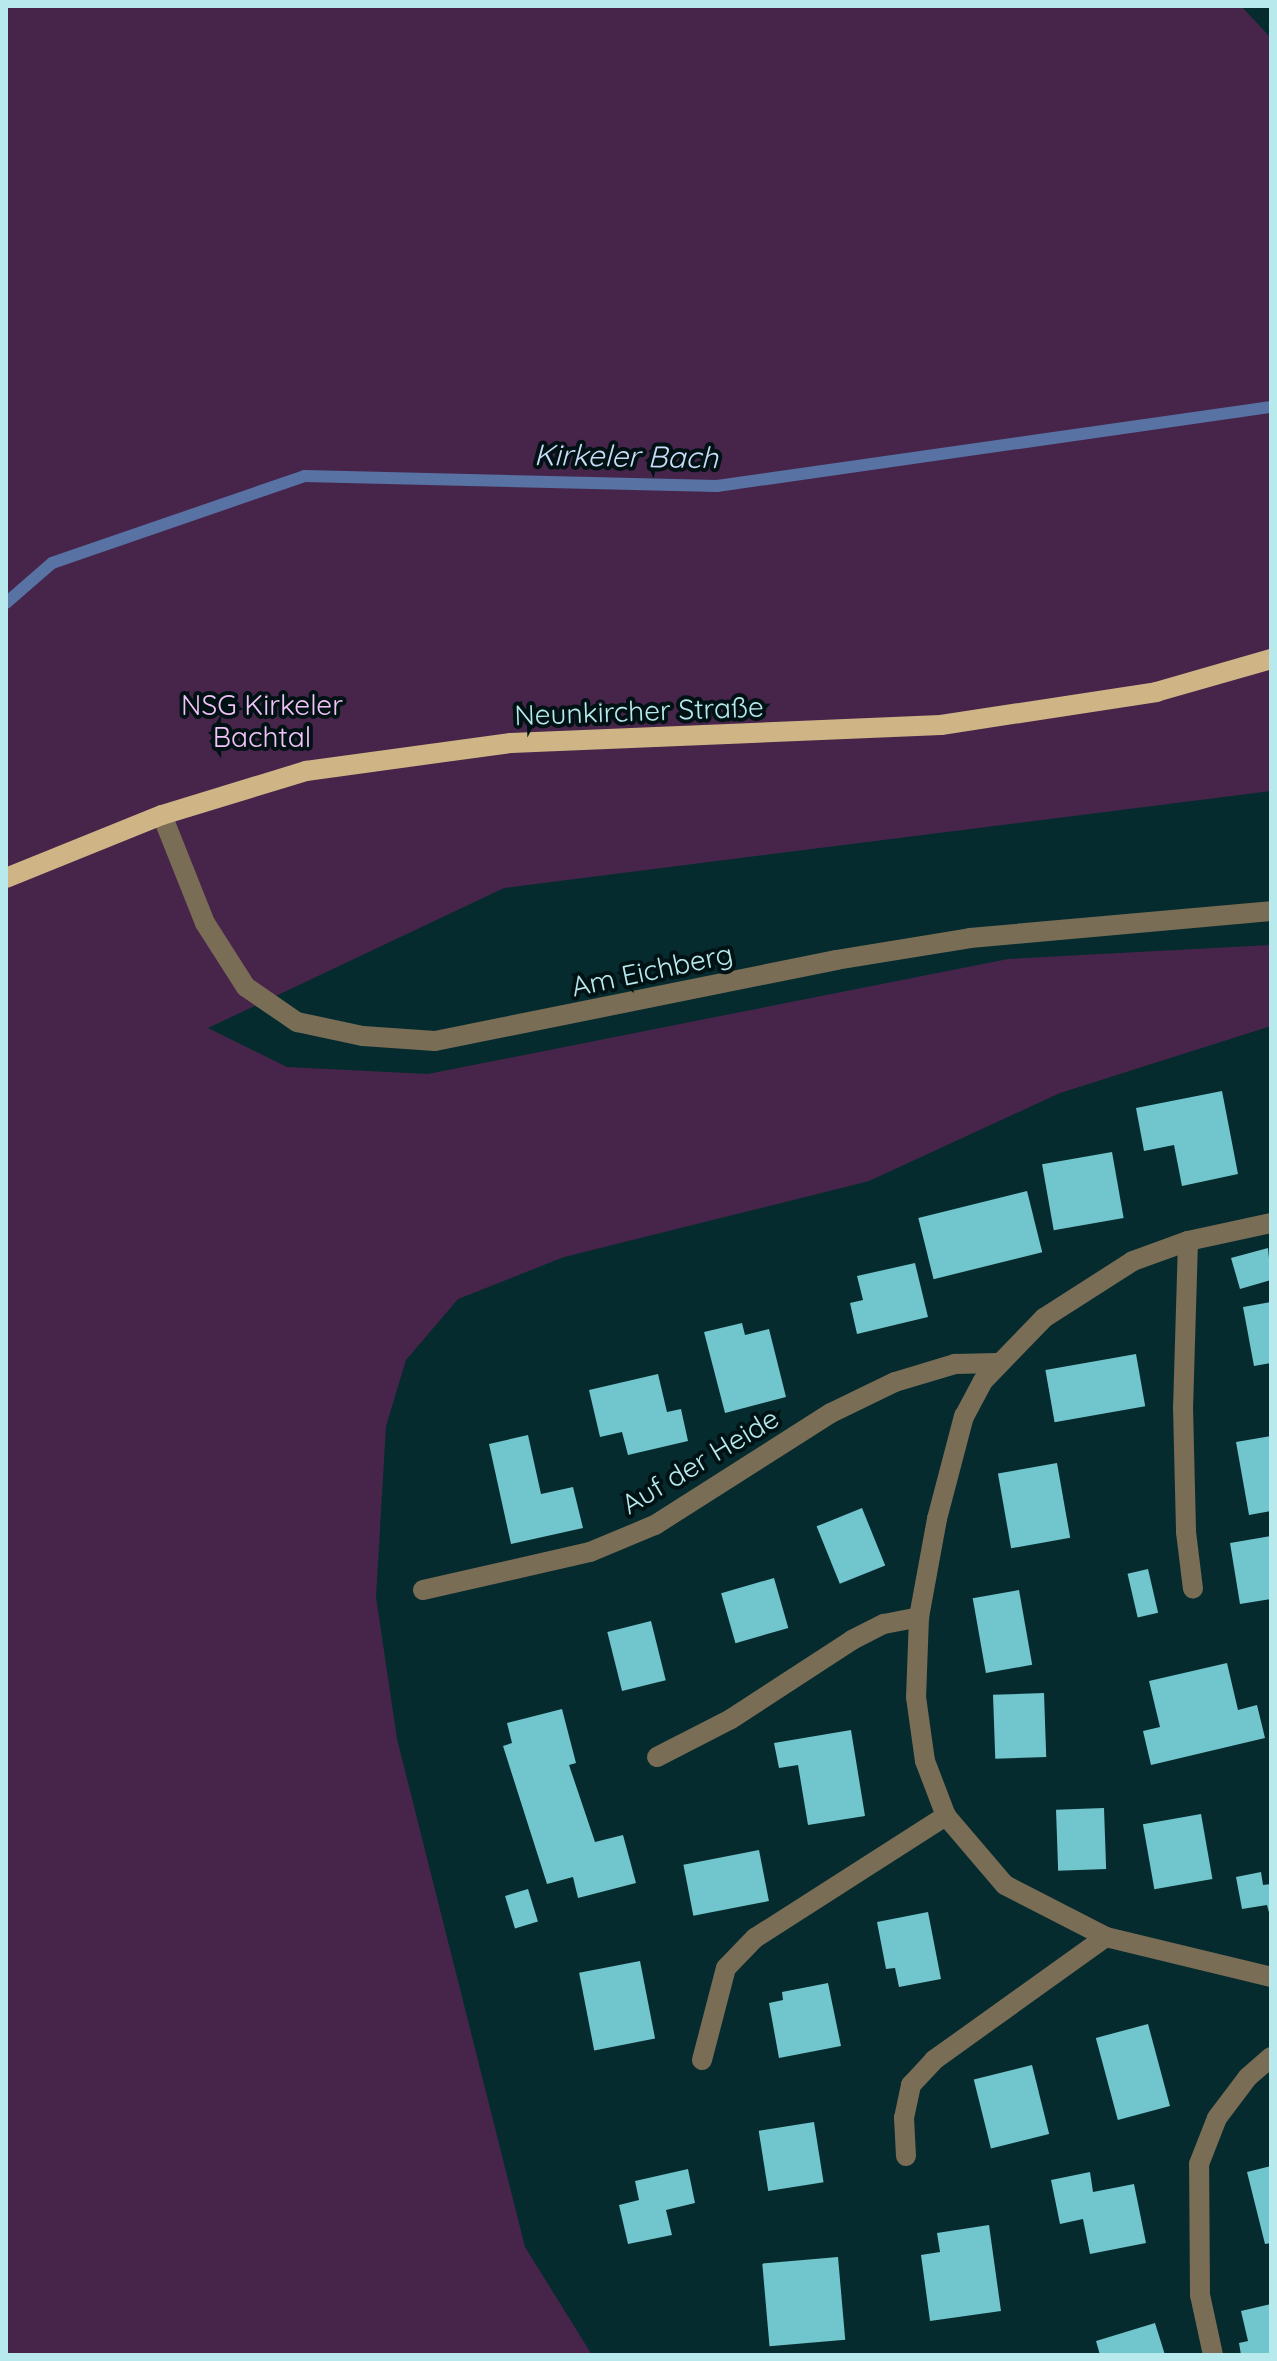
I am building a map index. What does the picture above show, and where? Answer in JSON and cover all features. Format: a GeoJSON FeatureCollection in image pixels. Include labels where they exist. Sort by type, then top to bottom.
{"type":"FeatureCollection","features":[{"type":"Feature","properties":{"kind":"main road","name":"Neunkircher Straße"},"geometry":{"type":"LineString","coordinates":[[13,874],[162,815],[306,771],[511,743],[941,725],[1156,692],[1271,659]]}},
{"type":"Feature","properties":{"kind":"street","name":"Am Eichberg"},"geometry":{"type":"LineString","coordinates":[[162,815],[205,923],[246,987],[297,1022],[363,1036],[435,1041],[836,960],[970,938],[1271,911]]}},
{"type":"Feature","properties":{"kind":"street"},"geometry":{"type":"LineString","coordinates":[[1271,1223],[1188,1241],[1133,1261],[1086,1288],[1044,1318],[997,1363],[964,1416],[919,1617],[916,1697],[925,1761],[946,1816],[1005,1885],[1106,1937],[1271,1977]]}},
{"type":"Feature","properties":{"kind":"street"},"geometry":{"type":"LineString","coordinates":[[1188,1241],[1183,1407],[1193,1589]]}},
{"type":"Feature","properties":{"kind":"street","name":"Auf der Heide"},"geometry":{"type":"LineString","coordinates":[[423,1590],[590,1552],[655,1525],[831,1413],[895,1382],[955,1364],[997,1363]]}},
{"type":"Feature","properties":{"kind":"street"},"geometry":{"type":"LineString","coordinates":[[657,1757],[731,1719],[852,1640],[884,1624],[919,1617]]}},
{"type":"Feature","properties":{"kind":"street"},"geometry":{"type":"LineString","coordinates":[[702,2060],[726,1968],[755,1938],[946,1816]]}},
{"type":"Feature","properties":{"kind":"street"},"geometry":{"type":"LineString","coordinates":[[906,2156],[904,2118],[911,2085],[934,2060],[1106,1937]]}},
{"type":"Feature","properties":{"kind":"street"},"geometry":{"type":"LineString","coordinates":[[1213,2355],[1200,2295],[1199,2164],[1217,2118],[1248,2077],[1271,2057]]}},
{"type":"Feature","properties":{"kind":"green space","name":"NSG Kirkeler Bachtal"},"geometry":{"type":"Polygon","coordinates":[[[6,6],[1241,6],[1271,38],[1271,791],[504,888],[208,1028],[287,1067],[428,1074],[1008,959],[1271,945],[1271,1026],[1060,1093],[869,1181],[564,1257],[458,1299],[406,1360],[386,1426],[376,1597],[397,1739],[525,2247],[592,2355],[6,2355],[6,6]]]}},
{"type":"Feature","properties":{"kind":"building"},"geometry":{"type":"Polygon","coordinates":[[[1222,1091],[1238,1174],[1182,1186],[1174,1145],[1144,1151],[1136,1108],[1222,1091]]]}},
{"type":"Feature","properties":{"kind":"building"},"geometry":{"type":"Polygon","coordinates":[[[1112,1152],[1124,1218],[1054,1230],[1042,1164],[1112,1152]]]}},
{"type":"Feature","properties":{"kind":"building"},"geometry":{"type":"Polygon","coordinates":[[[1027,1191],[1042,1252],[934,1279],[918,1218],[1027,1191]]]}},
{"type":"Feature","properties":{"kind":"building"},"geometry":{"type":"Polygon","coordinates":[[[1268,1248],[1271,1280],[1240,1289],[1231,1258],[1268,1248]]]}},
{"type":"Feature","properties":{"kind":"building"},"geometry":{"type":"Polygon","coordinates":[[[915,1263],[928,1317],[857,1334],[850,1303],[863,1300],[857,1276],[915,1263]]]}},
{"type":"Feature","properties":{"kind":"building"},"geometry":{"type":"Polygon","coordinates":[[[1271,1302],[1271,1363],[1254,1366],[1243,1307],[1271,1302]]]}},
{"type":"Feature","properties":{"kind":"building"},"geometry":{"type":"Polygon","coordinates":[[[742,1323],[745,1335],[769,1329],[786,1397],[725,1413],[704,1332],[742,1323]]]}},
{"type":"Feature","properties":{"kind":"building"},"geometry":{"type":"Polygon","coordinates":[[[1136,1354],[1145,1406],[1055,1422],[1045,1370],[1136,1354]]]}},
{"type":"Feature","properties":{"kind":"building"},"geometry":{"type":"Polygon","coordinates":[[[658,1374],[667,1412],[681,1409],[688,1441],[628,1455],[622,1432],[600,1437],[589,1390],[658,1374]]]}},
{"type":"Feature","properties":{"kind":"building"},"geometry":{"type":"Polygon","coordinates":[[[528,1435],[541,1494],[573,1487],[583,1528],[511,1544],[489,1444],[528,1435]]]}},
{"type":"Feature","properties":{"kind":"building"},"geometry":{"type":"Polygon","coordinates":[[[1271,1436],[1271,1511],[1249,1515],[1236,1442],[1271,1436]]]}},
{"type":"Feature","properties":{"kind":"building"},"geometry":{"type":"Polygon","coordinates":[[[1057,1463],[1070,1538],[1011,1548],[998,1473],[1057,1463]]]}},
{"type":"Feature","properties":{"kind":"building"},"geometry":{"type":"Polygon","coordinates":[[[862,1508],[885,1565],[840,1584],[817,1526],[862,1508]]]}},
{"type":"Feature","properties":{"kind":"building"},"geometry":{"type":"Polygon","coordinates":[[[1271,1536],[1271,1599],[1240,1604],[1230,1543],[1271,1536]]]}},
{"type":"Feature","properties":{"kind":"building"},"geometry":{"type":"Polygon","coordinates":[[[1148,1569],[1158,1613],[1138,1618],[1128,1574],[1148,1569]]]}},
{"type":"Feature","properties":{"kind":"building"},"geometry":{"type":"Polygon","coordinates":[[[774,1578],[788,1628],[735,1643],[721,1593],[774,1578]]]}},
{"type":"Feature","properties":{"kind":"building"},"geometry":{"type":"Polygon","coordinates":[[[1019,1590],[1032,1665],[986,1673],[973,1598],[1019,1590]]]}},
{"type":"Feature","properties":{"kind":"building"},"geometry":{"type":"Polygon","coordinates":[[[651,1621],[666,1680],[622,1691],[607,1632],[651,1621]]]}},
{"type":"Feature","properties":{"kind":"building"},"geometry":{"type":"Polygon","coordinates":[[[1227,1663],[1238,1710],[1257,1705],[1265,1738],[1151,1765],[1143,1731],[1160,1727],[1149,1681],[1227,1663]]]}},
{"type":"Feature","properties":{"kind":"building"},"geometry":{"type":"Polygon","coordinates":[[[1044,1693],[1046,1757],[995,1759],[993,1695],[1044,1693]]]}},
{"type":"Feature","properties":{"kind":"building"},"geometry":{"type":"Polygon","coordinates":[[[562,1709],[576,1763],[569,1765],[595,1842],[623,1835],[636,1883],[578,1898],[573,1877],[547,1884],[503,1746],[512,1743],[507,1723],[562,1709]]]}},
{"type":"Feature","properties":{"kind":"building"},"geometry":{"type":"Polygon","coordinates":[[[851,1730],[865,1816],[808,1825],[798,1765],[779,1768],[774,1743],[851,1730]]]}},
{"type":"Feature","properties":{"kind":"building"},"geometry":{"type":"Polygon","coordinates":[[[1104,1808],[1106,1869],[1058,1871],[1056,1810],[1104,1808]]]}},
{"type":"Feature","properties":{"kind":"building"},"geometry":{"type":"Polygon","coordinates":[[[1201,1814],[1212,1879],[1154,1889],[1143,1824],[1201,1814]]]}},
{"type":"Feature","properties":{"kind":"building"},"geometry":{"type":"Polygon","coordinates":[[[759,1850],[769,1901],[693,1916],[683,1865],[759,1850]]]}},
{"type":"Feature","properties":{"kind":"building"},"geometry":{"type":"Polygon","coordinates":[[[1261,1872],[1263,1885],[1271,1884],[1271,1920],[1267,1905],[1242,1909],[1236,1877],[1261,1872]]]}},
{"type":"Feature","properties":{"kind":"building"},"geometry":{"type":"Polygon","coordinates":[[[528,1889],[538,1922],[515,1929],[505,1896],[528,1889]]]}},
{"type":"Feature","properties":{"kind":"building"},"geometry":{"type":"Polygon","coordinates":[[[928,1912],[941,1979],[899,1987],[895,1968],[886,1969],[877,1922],[928,1912]]]}},
{"type":"Feature","properties":{"kind":"building"},"geometry":{"type":"Polygon","coordinates":[[[640,1961],[655,2039],[594,2050],[579,1973],[640,1961]]]}},
{"type":"Feature","properties":{"kind":"building"},"geometry":{"type":"Polygon","coordinates":[[[828,1983],[841,2046],[779,2058],[769,2003],[783,2000],[782,1992],[828,1983]]]}},
{"type":"Feature","properties":{"kind":"building"},"geometry":{"type":"Polygon","coordinates":[[[1148,2024],[1170,2106],[1118,2120],[1096,2038],[1148,2024]]]}},
{"type":"Feature","properties":{"kind":"building"},"geometry":{"type":"Polygon","coordinates":[[[1032,2065],[1049,2134],[991,2148],[974,2080],[1032,2065]]]}},
{"type":"Feature","properties":{"kind":"building"},"geometry":{"type":"Polygon","coordinates":[[[814,2122],[824,2182],[768,2191],[759,2131],[814,2122]]]}},
{"type":"Feature","properties":{"kind":"building"},"geometry":{"type":"Polygon","coordinates":[[[1271,2166],[1271,2243],[1265,2244],[1247,2172],[1271,2166]]]}},
{"type":"Feature","properties":{"kind":"building"},"geometry":{"type":"Polygon","coordinates":[[[688,2169],[695,2203],[666,2210],[672,2235],[628,2244],[619,2205],[639,2200],[635,2181],[688,2169]]]}},
{"type":"Feature","properties":{"kind":"building"},"geometry":{"type":"Polygon","coordinates":[[[1090,2172],[1093,2192],[1134,2184],[1146,2243],[1090,2254],[1083,2219],[1060,2224],[1051,2180],[1090,2172]]]}},
{"type":"Feature","properties":{"kind":"building"},"geometry":{"type":"Polygon","coordinates":[[[989,2225],[1001,2311],[930,2321],[921,2255],[940,2252],[937,2233],[989,2225]]]}},
{"type":"Feature","properties":{"kind":"building"},"geometry":{"type":"Polygon","coordinates":[[[838,2257],[845,2340],[770,2346],[762,2264],[838,2257]]]}},
{"type":"Feature","properties":{"kind":"building"},"geometry":{"type":"Polygon","coordinates":[[[1271,2304],[1271,2355],[1241,2355],[1239,2343],[1248,2341],[1241,2311],[1271,2304]]]}},
{"type":"Feature","properties":{"kind":"building"},"geometry":{"type":"Polygon","coordinates":[[[1155,2323],[1165,2355],[1100,2355],[1096,2341],[1155,2323]]]}},
{"type":"Feature","properties":{"kind":"waterway","name":"Kirkeler Bach"},"geometry":{"type":"LineString","coordinates":[[6,603],[52,563],[304,476],[717,486],[1271,407]]}}]}
